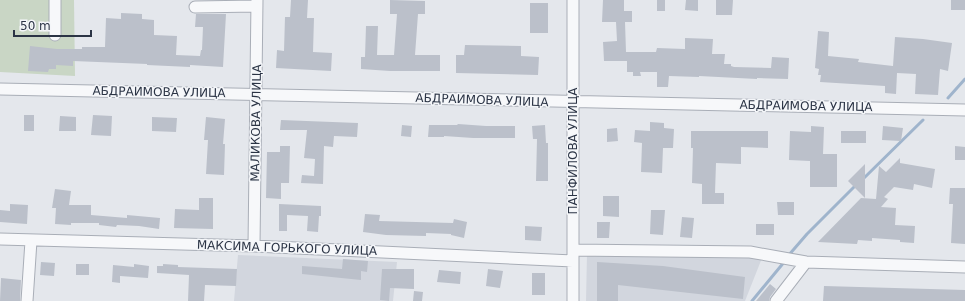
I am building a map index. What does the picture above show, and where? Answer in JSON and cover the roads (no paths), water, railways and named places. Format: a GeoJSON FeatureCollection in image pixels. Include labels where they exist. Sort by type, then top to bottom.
{"type":"FeatureCollection","features":[{"type":"Feature","properties":{"kind":"street"},"geometry":{"type":"LineString","coordinates":[[54,0],[55,35]]}},
{"type":"Feature","properties":{"kind":"street","name":"ПАНФИЛОВА УЛИЦА"},"geometry":{"type":"LineString","coordinates":[[573,0],[573,301]]}},
{"type":"Feature","properties":{"kind":"street"},"geometry":{"type":"LineString","coordinates":[[195,7],[257,3]]}},
{"type":"Feature","properties":{"kind":"street","name":"МАЛИКОВА УЛИЦА"},"geometry":{"type":"LineString","coordinates":[[254,246],[257,3]]}},
{"type":"Feature","properties":{"kind":"street","name":"АБДРАИМОВА УЛИЦА"},"geometry":{"type":"LineString","coordinates":[[0,89],[965,110]]}},
{"type":"Feature","properties":{"kind":"street","name":"МАКСИМА ГОРЬКОГО УЛИЦА"},"geometry":{"type":"LineString","coordinates":[[0,239],[573,255],[750,252],[806,262],[965,267]]}},
{"type":"Feature","properties":{"kind":"street"},"geometry":{"type":"LineString","coordinates":[[27,301],[31,241]]}},
{"type":"Feature","properties":{"kind":"street"},"geometry":{"type":"LineString","coordinates":[[776,301],[806,262]]}},
{"type":"Feature","properties":{"kind":"waterway"},"geometry":{"type":"LineString","coordinates":[[948,98],[965,79]]}},
{"type":"Feature","properties":{"kind":"waterway"},"geometry":{"type":"LineString","coordinates":[[863,179],[923,120]]}},
{"type":"Feature","properties":{"kind":"waterway"},"geometry":{"type":"LineString","coordinates":[[788,256],[807,234],[856,185]]}},
{"type":"Feature","properties":{"kind":"waterway"},"geometry":{"type":"LineString","coordinates":[[752,301],[785,261]]}}]}
